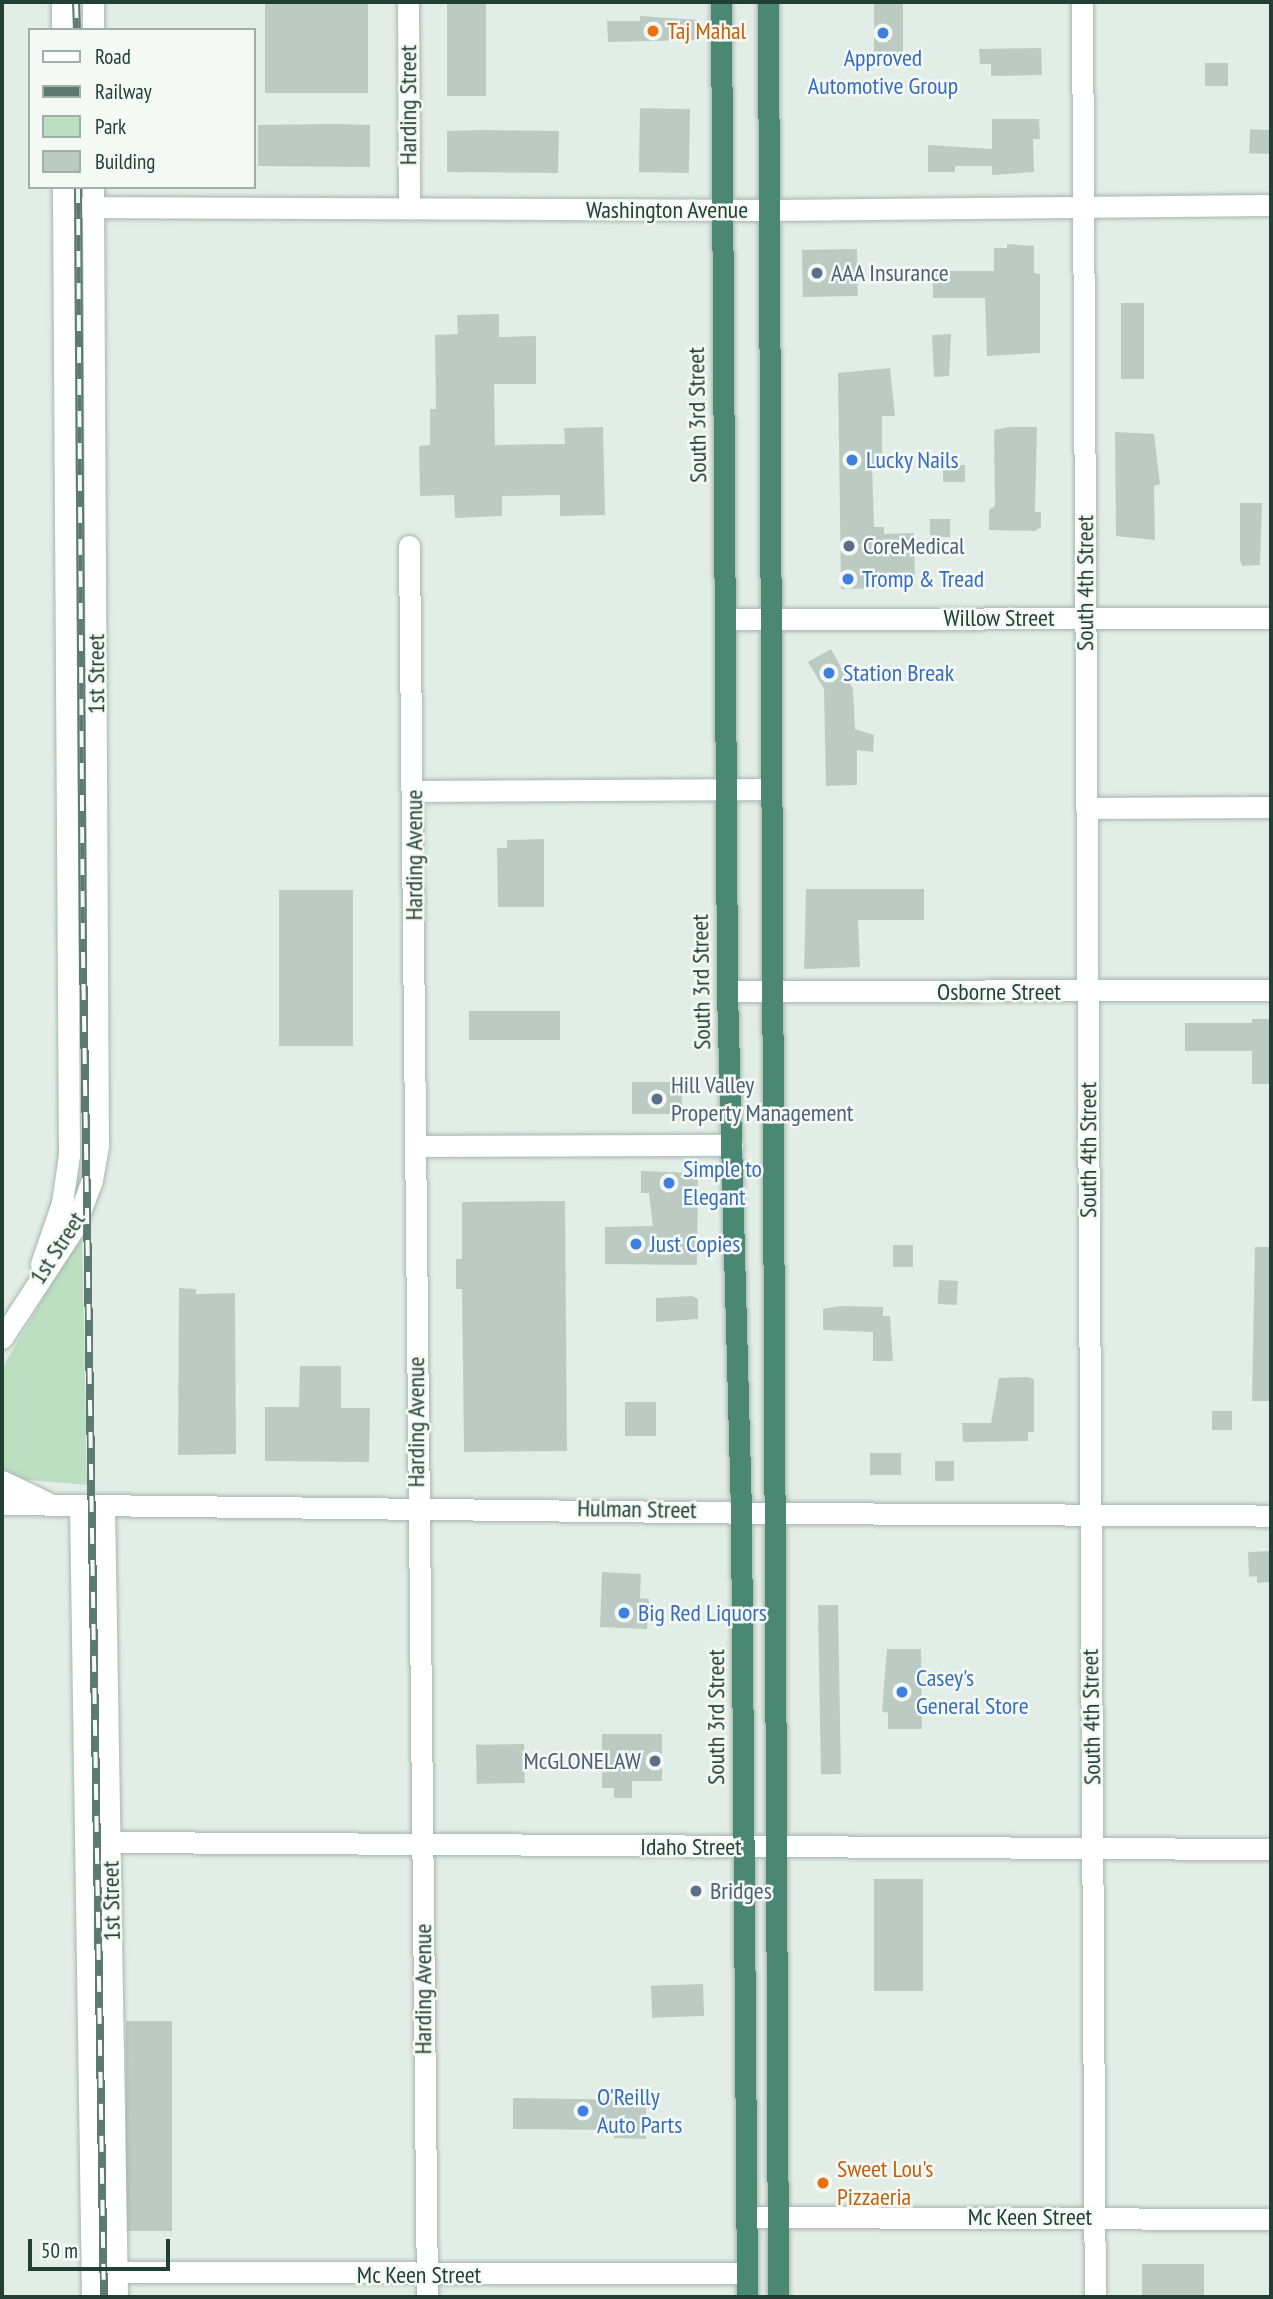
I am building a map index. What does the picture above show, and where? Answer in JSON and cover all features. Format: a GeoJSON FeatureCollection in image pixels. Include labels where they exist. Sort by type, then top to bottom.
{"type":"FeatureCollection","features":[{"type":"Feature","properties":{"kind":"highway","name":"South 3rd Street"},"geometry":{"type":"LineString","coordinates":[[721,2],[727,990],[741,1511],[747,2297]]}},
{"type":"Feature","properties":{"kind":"highway"},"geometry":{"type":"LineString","coordinates":[[768,2],[778,2297]]}},
{"type":"Feature","properties":{"kind":"street"},"geometry":{"type":"LineString","coordinates":[[62,2],[62,28]]}},
{"type":"Feature","properties":{"kind":"street"},"geometry":{"type":"LineString","coordinates":[[93,2],[93,28]]}},
{"type":"Feature","properties":{"kind":"street","name":"Harding Street"},"geometry":{"type":"LineString","coordinates":[[408,2],[409,208]]}},
{"type":"Feature","properties":{"kind":"street","name":"South 4th Street"},"geometry":{"type":"LineString","coordinates":[[1082,2],[1088,1512],[1095,2297]]}},
{"type":"Feature","properties":{"kind":"street","name":"Washington Avenue"},"geometry":{"type":"LineString","coordinates":[[63,197],[409,208],[721,211],[1271,205]]}},
{"type":"Feature","properties":{"kind":"street","name":"1st Street"},"geometry":{"type":"LineString","coordinates":[[29,1291],[62,1203],[69,1154],[63,197]]}},
{"type":"Feature","properties":{"kind":"street","name":"1st Street"},"geometry":{"type":"LineString","coordinates":[[29,1291],[65,1244],[81,1214],[98,1145],[94,197]]}},
{"type":"Feature","properties":{"kind":"street","name":"Harding Avenue"},"geometry":{"type":"LineString","coordinates":[[409,546],[414,791],[416,1505],[427,2297]]}},
{"type":"Feature","properties":{"kind":"street","name":"Willow Street"},"geometry":{"type":"LineString","coordinates":[[726,618],[1271,618]]}},
{"type":"Feature","properties":{"kind":"street"},"geometry":{"type":"LineString","coordinates":[[414,791],[771,789]]}},
{"type":"Feature","properties":{"kind":"street"},"geometry":{"type":"LineString","coordinates":[[1086,808],[1271,807]]}},
{"type":"Feature","properties":{"kind":"street","name":"Osborne Street"},"geometry":{"type":"LineString","coordinates":[[727,990],[771,993],[1271,990]]}},
{"type":"Feature","properties":{"kind":"street"},"geometry":{"type":"LineString","coordinates":[[415,1146],[732,1145]]}},
{"type":"Feature","properties":{"kind":"street"},"geometry":{"type":"LineString","coordinates":[[2,1338],[29,1291]]}},
{"type":"Feature","properties":{"kind":"street"},"geometry":{"type":"LineString","coordinates":[[2,1481],[51,1504]]}},
{"type":"Feature","properties":{"kind":"street","name":"Hulman Street"},"geometry":{"type":"LineString","coordinates":[[2,1504],[416,1505],[776,1513],[1088,1512],[1271,1516]]}},
{"type":"Feature","properties":{"kind":"street","name":"1st Street"},"geometry":{"type":"LineString","coordinates":[[80,1505],[92,2297]]}},
{"type":"Feature","properties":{"kind":"street","name":"1st Street"},"geometry":{"type":"LineString","coordinates":[[104,1505],[117,2297]]}},
{"type":"Feature","properties":{"kind":"street","name":"Idaho Street"},"geometry":{"type":"LineString","coordinates":[[110,1842],[422,1846],[1271,1849]]}},
{"type":"Feature","properties":{"kind":"street","name":"Mc Keen Street"},"geometry":{"type":"LineString","coordinates":[[747,2217],[1271,2219]]}},
{"type":"Feature","properties":{"kind":"street","name":"Mc Keen Street"},"geometry":{"type":"LineString","coordinates":[[92,2272],[425,2275],[747,2273]]}},
{"type":"Feature","properties":{"kind":"green space"},"geometry":{"type":"Polygon","coordinates":[[[82,1233],[87,1485],[19,1479],[2,1471],[2,1368],[82,1233]]]}},
{"type":"Feature","properties":{"kind":"building"},"geometry":{"type":"Polygon","coordinates":[[[265,2],[368,2],[368,93],[265,93],[265,2]]]}},
{"type":"Feature","properties":{"kind":"building"},"geometry":{"type":"Polygon","coordinates":[[[447,2],[486,2],[486,96],[447,96],[447,2]]]}},
{"type":"Feature","properties":{"kind":"building"},"geometry":{"type":"Polygon","coordinates":[[[874,2],[903,2],[903,56],[874,56],[874,2]]]}},
{"type":"Feature","properties":{"kind":"building","name":"Taj Mahal"},"geometry":{"type":"Polygon","coordinates":[[[640,16],[698,20],[698,40],[608,42],[607,21],[640,21],[640,16]]]}},
{"type":"Feature","properties":{"kind":"building"},"geometry":{"type":"Polygon","coordinates":[[[1041,48],[1042,75],[991,76],[991,64],[980,64],[979,49],[1041,48]]]}},
{"type":"Feature","properties":{"kind":"building"},"geometry":{"type":"Polygon","coordinates":[[[1205,63],[1228,63],[1228,86],[1205,86],[1205,63]]]}},
{"type":"Feature","properties":{"kind":"building"},"geometry":{"type":"Polygon","coordinates":[[[640,108],[690,109],[689,173],[639,172],[640,108]]]}},
{"type":"Feature","properties":{"kind":"building"},"geometry":{"type":"Polygon","coordinates":[[[992,119],[1039,119],[1040,139],[1033,139],[1034,172],[992,175],[992,166],[955,166],[955,172],[928,172],[928,145],[992,149],[992,119]]]}},
{"type":"Feature","properties":{"kind":"building"},"geometry":{"type":"Polygon","coordinates":[[[258,125],[370,125],[370,167],[258,166],[258,125]]]}},
{"type":"Feature","properties":{"kind":"building"},"geometry":{"type":"Polygon","coordinates":[[[1250,129],[1270,130],[1269,154],[1249,153],[1250,129]]]}},
{"type":"Feature","properties":{"kind":"building"},"geometry":{"type":"Polygon","coordinates":[[[447,131],[559,131],[558,173],[447,172],[447,131]]]}},
{"type":"Feature","properties":{"kind":"building"},"geometry":{"type":"Polygon","coordinates":[[[1007,244],[1034,246],[1034,273],[1040,274],[1040,353],[987,356],[985,298],[933,298],[933,271],[994,271],[994,248],[1007,248],[1007,244]]]}},
{"type":"Feature","properties":{"kind":"building"},"geometry":{"type":"Polygon","coordinates":[[[857,249],[858,296],[803,297],[802,250],[857,249]]]}},
{"type":"Feature","properties":{"kind":"building"},"geometry":{"type":"Polygon","coordinates":[[[1121,303],[1144,303],[1144,379],[1121,379],[1121,303]]]}},
{"type":"Feature","properties":{"kind":"building"},"geometry":{"type":"Polygon","coordinates":[[[499,314],[499,337],[536,336],[536,384],[494,384],[495,445],[565,444],[564,428],[603,427],[605,515],[560,516],[560,495],[502,496],[502,516],[455,518],[454,495],[420,496],[419,446],[430,445],[430,409],[436,409],[435,335],[458,334],[457,315],[499,314]]]}},
{"type":"Feature","properties":{"kind":"building"},"geometry":{"type":"Polygon","coordinates":[[[951,334],[949,376],[934,377],[932,335],[951,334]]]}},
{"type":"Feature","properties":{"kind":"building"},"geometry":{"type":"Polygon","coordinates":[[[890,368],[895,416],[882,416],[882,464],[872,464],[874,527],[884,527],[884,534],[914,533],[915,587],[841,589],[838,373],[890,368]]]}},
{"type":"Feature","properties":{"kind":"building"},"geometry":{"type":"Polygon","coordinates":[[[1037,427],[1035,512],[1041,512],[1041,527],[1035,531],[989,530],[989,510],[995,506],[994,430],[1037,427]]]}},
{"type":"Feature","properties":{"kind":"building"},"geometry":{"type":"Polygon","coordinates":[[[1115,432],[1154,434],[1160,484],[1154,486],[1155,540],[1116,536],[1115,432]]]}},
{"type":"Feature","properties":{"kind":"building"},"geometry":{"type":"Polygon","coordinates":[[[943,465],[965,465],[965,482],[943,482],[943,465]]]}},
{"type":"Feature","properties":{"kind":"building"},"geometry":{"type":"Polygon","coordinates":[[[1240,503],[1262,503],[1260,565],[1242,566],[1240,560],[1240,503]]]}},
{"type":"Feature","properties":{"kind":"building"},"geometry":{"type":"Polygon","coordinates":[[[930,519],[950,519],[950,537],[930,537],[930,519]]]}},
{"type":"Feature","properties":{"kind":"building"},"geometry":{"type":"Polygon","coordinates":[[[831,649],[853,689],[855,729],[874,735],[873,752],[857,750],[857,785],[826,786],[824,689],[808,662],[831,649]]]}},
{"type":"Feature","properties":{"kind":"building"},"geometry":{"type":"Polygon","coordinates":[[[544,839],[544,907],[498,907],[497,848],[507,848],[507,840],[544,839]]]}},
{"type":"Feature","properties":{"kind":"building"},"geometry":{"type":"Polygon","coordinates":[[[806,889],[924,889],[924,920],[858,920],[860,967],[804,969],[806,889]]]}},
{"type":"Feature","properties":{"kind":"building"},"geometry":{"type":"Polygon","coordinates":[[[279,890],[353,890],[353,1046],[279,1046],[279,890]]]}},
{"type":"Feature","properties":{"kind":"building"},"geometry":{"type":"Polygon","coordinates":[[[469,1011],[560,1011],[560,1040],[469,1040],[469,1011]]]}},
{"type":"Feature","properties":{"kind":"building"},"geometry":{"type":"Polygon","coordinates":[[[1252,1019],[1271,1019],[1270,1084],[1252,1084],[1252,1051],[1185,1051],[1185,1023],[1252,1023],[1252,1019]]]}},
{"type":"Feature","properties":{"kind":"building","name":"Hill Valley Property Management"},"geometry":{"type":"Polygon","coordinates":[[[632,1082],[682,1082],[682,1114],[632,1114],[632,1082]]]}},
{"type":"Feature","properties":{"kind":"building"},"geometry":{"type":"Polygon","coordinates":[[[641,1171],[698,1173],[697,1265],[605,1264],[605,1227],[653,1226],[649,1193],[641,1193],[641,1171]]]}},
{"type":"Feature","properties":{"kind":"building"},"geometry":{"type":"Polygon","coordinates":[[[565,1201],[567,1451],[464,1452],[462,1289],[456,1289],[456,1259],[462,1259],[462,1202],[565,1201]]]}},
{"type":"Feature","properties":{"kind":"building"},"geometry":{"type":"Polygon","coordinates":[[[893,1245],[913,1245],[913,1267],[893,1267],[893,1245]]]}},
{"type":"Feature","properties":{"kind":"building"},"geometry":{"type":"Polygon","coordinates":[[[1255,1247],[1269,1247],[1271,1401],[1252,1401],[1255,1247]]]}},
{"type":"Feature","properties":{"kind":"building"},"geometry":{"type":"Polygon","coordinates":[[[939,1280],[958,1281],[957,1305],[938,1304],[939,1280]]]}},
{"type":"Feature","properties":{"kind":"building"},"geometry":{"type":"Polygon","coordinates":[[[179,1288],[196,1289],[196,1294],[235,1293],[236,1454],[178,1455],[179,1288]]]}},
{"type":"Feature","properties":{"kind":"building"},"geometry":{"type":"Polygon","coordinates":[[[692,1296],[698,1299],[698,1319],[656,1322],[656,1298],[692,1296]]]}},
{"type":"Feature","properties":{"kind":"building"},"geometry":{"type":"Polygon","coordinates":[[[841,1306],[883,1307],[883,1316],[890,1316],[893,1361],[873,1361],[873,1332],[823,1330],[823,1309],[841,1306]]]}},
{"type":"Feature","properties":{"kind":"building"},"geometry":{"type":"Polygon","coordinates":[[[300,1366],[341,1366],[341,1408],[370,1408],[369,1462],[265,1461],[265,1407],[299,1407],[300,1366]]]}},
{"type":"Feature","properties":{"kind":"building"},"geometry":{"type":"Polygon","coordinates":[[[999,1378],[1034,1379],[1034,1432],[1028,1432],[1028,1441],[963,1442],[962,1423],[991,1423],[999,1378]]]}},
{"type":"Feature","properties":{"kind":"building"},"geometry":{"type":"Polygon","coordinates":[[[625,1402],[656,1402],[656,1436],[625,1436],[625,1402]]]}},
{"type":"Feature","properties":{"kind":"building"},"geometry":{"type":"Polygon","coordinates":[[[1212,1411],[1232,1411],[1232,1430],[1212,1430],[1212,1411]]]}},
{"type":"Feature","properties":{"kind":"building"},"geometry":{"type":"Polygon","coordinates":[[[870,1453],[901,1453],[901,1475],[870,1475],[870,1453]]]}},
{"type":"Feature","properties":{"kind":"building"},"geometry":{"type":"Polygon","coordinates":[[[935,1461],[954,1461],[954,1481],[935,1481],[935,1461]]]}},
{"type":"Feature","properties":{"kind":"building"},"geometry":{"type":"Polygon","coordinates":[[[1271,1551],[1271,1582],[1257,1583],[1257,1576],[1249,1577],[1248,1552],[1271,1551]]]}},
{"type":"Feature","properties":{"kind":"building","name":"Big Red Liquors"},"geometry":{"type":"Polygon","coordinates":[[[602,1572],[641,1574],[640,1598],[649,1599],[647,1629],[600,1627],[602,1572]]]}},
{"type":"Feature","properties":{"kind":"building"},"geometry":{"type":"Polygon","coordinates":[[[818,1605],[838,1605],[841,1774],[821,1774],[818,1605]]]}},
{"type":"Feature","properties":{"kind":"building","name":"Casey's General Store"},"geometry":{"type":"Polygon","coordinates":[[[887,1649],[921,1649],[922,1729],[888,1729],[888,1713],[882,1711],[887,1649]]]}},
{"type":"Feature","properties":{"kind":"building"},"geometry":{"type":"Polygon","coordinates":[[[602,1734],[662,1734],[662,1781],[632,1781],[632,1798],[614,1798],[614,1788],[602,1788],[602,1734]]]}},
{"type":"Feature","properties":{"kind":"building"},"geometry":{"type":"Polygon","coordinates":[[[524,1744],[525,1783],[477,1784],[476,1745],[524,1744]]]}},
{"type":"Feature","properties":{"kind":"building"},"geometry":{"type":"Polygon","coordinates":[[[874,1879],[923,1879],[923,1991],[874,1991],[874,1879]]]}},
{"type":"Feature","properties":{"kind":"building"},"geometry":{"type":"Polygon","coordinates":[[[703,1984],[704,2016],[652,2018],[651,1986],[703,1984]]]}},
{"type":"Feature","properties":{"kind":"building"},"geometry":{"type":"Polygon","coordinates":[[[126,2021],[172,2021],[172,2231],[126,2231],[126,2021]]]}},
{"type":"Feature","properties":{"kind":"building"},"geometry":{"type":"Polygon","coordinates":[[[513,2098],[646,2100],[646,2139],[614,2138],[614,2130],[513,2129],[513,2098]]]}},
{"type":"Feature","properties":{"kind":"building"},"geometry":{"type":"Polygon","coordinates":[[[1142,2264],[1204,2264],[1204,2297],[1142,2297],[1142,2264]]]}},
{"type":"Feature","properties":{"kind":"railway"},"geometry":{"type":"LineString","coordinates":[[76,2],[77,28]]}},
{"type":"Feature","properties":{"kind":"railway"},"geometry":{"type":"LineString","coordinates":[[78,189],[83,952],[104,2297]]}},
{"type":"Feature","properties":{"kind":"place","name":"Taj Mahal"},"geometry":{"type":"Point","coordinates":[653,31]}},
{"type":"Feature","properties":{"kind":"place","name":"Approved Automotive Group"},"geometry":{"type":"Point","coordinates":[883,33]}},
{"type":"Feature","properties":{"kind":"place","name":"AAA Insurance"},"geometry":{"type":"Point","coordinates":[817,273]}},
{"type":"Feature","properties":{"kind":"place","name":"Lucky Nails"},"geometry":{"type":"Point","coordinates":[852,460]}},
{"type":"Feature","properties":{"kind":"place","name":"CoreMedical"},"geometry":{"type":"Point","coordinates":[849,546]}},
{"type":"Feature","properties":{"kind":"place","name":"Tromp & Tread"},"geometry":{"type":"Point","coordinates":[848,579]}},
{"type":"Feature","properties":{"kind":"place","name":"Station Break"},"geometry":{"type":"Point","coordinates":[829,673]}},
{"type":"Feature","properties":{"kind":"place","name":"Hill Valley Property Management"},"geometry":{"type":"Point","coordinates":[657,1099]}},
{"type":"Feature","properties":{"kind":"place","name":"Simple to Elegant"},"geometry":{"type":"Point","coordinates":[669,1183]}},
{"type":"Feature","properties":{"kind":"place","name":"Just Copies"},"geometry":{"type":"Point","coordinates":[636,1244]}},
{"type":"Feature","properties":{"kind":"place","name":"Big Red Liquors"},"geometry":{"type":"Point","coordinates":[624,1613]}},
{"type":"Feature","properties":{"kind":"place","name":"Casey's General Store"},"geometry":{"type":"Point","coordinates":[902,1692]}},
{"type":"Feature","properties":{"kind":"place","name":"McGLONELAW"},"geometry":{"type":"Point","coordinates":[655,1761]}},
{"type":"Feature","properties":{"kind":"place","name":"Bridges"},"geometry":{"type":"Point","coordinates":[696,1891]}},
{"type":"Feature","properties":{"kind":"place","name":"O'Reilly Auto Parts"},"geometry":{"type":"Point","coordinates":[583,2111]}},
{"type":"Feature","properties":{"kind":"place","name":"Sweet Lou's Pizzaeria"},"geometry":{"type":"Point","coordinates":[823,2183]}}]}
